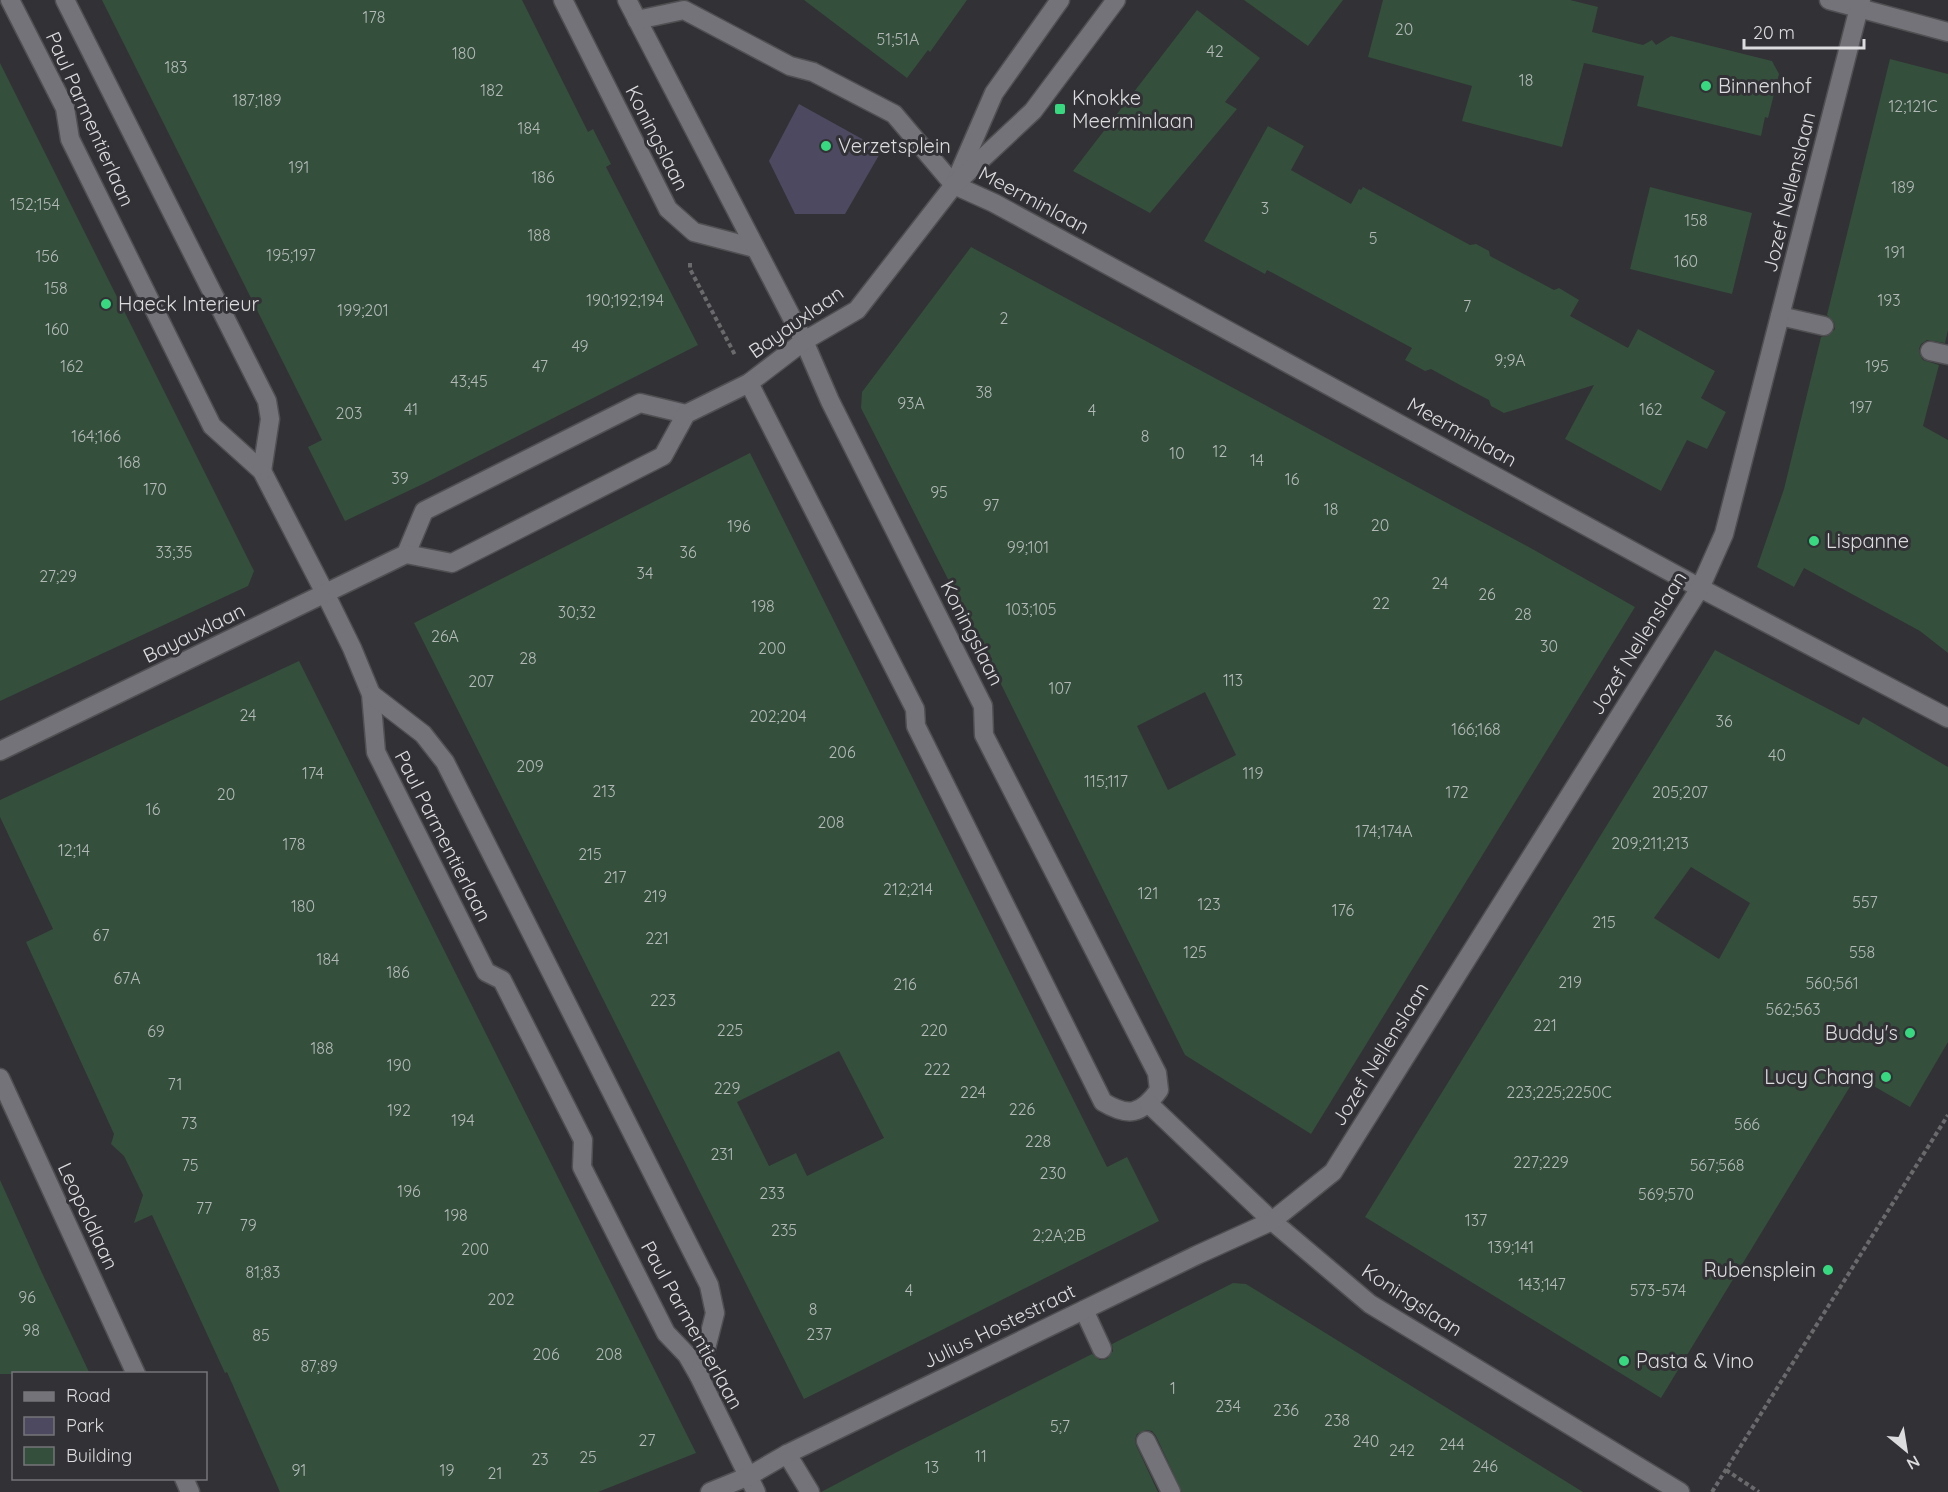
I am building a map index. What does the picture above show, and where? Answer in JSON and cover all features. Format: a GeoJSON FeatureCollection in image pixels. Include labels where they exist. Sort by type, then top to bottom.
{"type":"FeatureCollection","features":[{"type":"Feature","properties":{"kind":"street","name":"Paul Parmentierlaan"},"geometry":{"type":"LineString","coordinates":[[10,0],[65,108],[70,139],[212,426],[262,471],[326,595],[371,694],[376,752],[486,972],[502,980],[583,1140],[582,1167],[666,1333],[687,1355],[699,1376],[752,1484]]}},
{"type":"Feature","properties":{"kind":"street"},"geometry":{"type":"LineString","coordinates":[[65,0],[267,401],[270,419],[262,471]]}},
{"type":"Feature","properties":{"kind":"street","name":"Koningslaan"},"geometry":{"type":"LineString","coordinates":[[563,0],[668,209],[694,232],[755,248]]}},
{"type":"Feature","properties":{"kind":"street","name":"Koningslaan"},"geometry":{"type":"LineString","coordinates":[[627,0],[804,341],[830,401],[983,706],[984,735],[1157,1073],[1159,1090],[1149,1104],[1272,1221],[1370,1304],[1680,1492]]}},
{"type":"Feature","properties":{"kind":"street","name":"Bayauxlaan"},"geometry":{"type":"LineString","coordinates":[[954,185],[994,93],[1060,0]]}},
{"type":"Feature","properties":{"kind":"street","name":"Bayauxlaan"},"geometry":{"type":"LineString","coordinates":[[686,414],[749,382],[804,341],[857,310],[954,185],[1033,111],[1116,0]]}},
{"type":"Feature","properties":{"kind":"street"},"geometry":{"type":"LineString","coordinates":[[1829,0],[1860,4],[1948,32]]}},
{"type":"Feature","properties":{"kind":"street","name":"Jozef Nellenslaan"},"geometry":{"type":"LineString","coordinates":[[1272,1221],[1333,1172],[1700,588],[1724,534],[1860,4]]}},
{"type":"Feature","properties":{"kind":"street"},"geometry":{"type":"LineString","coordinates":[[637,20],[684,10],[790,66],[813,72],[894,114],[954,185]]}},
{"type":"Feature","properties":{"kind":"street","name":"Meerminlaan"},"geometry":{"type":"LineString","coordinates":[[954,185],[994,203],[1700,588],[1948,718]]}},
{"type":"Feature","properties":{"kind":"street"},"geometry":{"type":"LineString","coordinates":[[1780,316],[1824,326]]}},
{"type":"Feature","properties":{"kind":"street"},"geometry":{"type":"LineString","coordinates":[[1930,351],[1948,355]]}},
{"type":"Feature","properties":{"kind":"street"},"geometry":{"type":"LineString","coordinates":[[749,382],[915,710],[916,726],[1103,1102],[1118,1111],[1128,1113],[1149,1104]]}},
{"type":"Feature","properties":{"kind":"street"},"geometry":{"type":"LineString","coordinates":[[640,403],[686,414],[663,456],[452,563],[406,554],[424,511],[640,403]]}},
{"type":"Feature","properties":{"kind":"street","name":"Bayauxlaan"},"geometry":{"type":"LineString","coordinates":[[0,751],[326,595],[406,554]]}},
{"type":"Feature","properties":{"kind":"street"},"geometry":{"type":"LineString","coordinates":[[371,694],[423,734],[445,762],[709,1285],[715,1313],[699,1376]]}},
{"type":"Feature","properties":{"kind":"street","name":"Leopoldlaan"},"geometry":{"type":"LineString","coordinates":[[0,1078],[135,1372]]}},
{"type":"Feature","properties":{"kind":"street","name":"Julius Hostestraat"},"geometry":{"type":"LineString","coordinates":[[710,1492],[752,1484],[788,1454],[1272,1221]]}},
{"type":"Feature","properties":{"kind":"street"},"geometry":{"type":"LineString","coordinates":[[1084,1310],[1102,1349]]}},
{"type":"Feature","properties":{"kind":"street"},"geometry":{"type":"LineString","coordinates":[[1146,1441],[1172,1492]]}},
{"type":"Feature","properties":{"kind":"street"},"geometry":{"type":"LineString","coordinates":[[788,1454],[810,1492]]}},
{"type":"Feature","properties":{"kind":"path"},"geometry":{"type":"LineString","coordinates":[[694,232],[690,270],[749,382]]}},
{"type":"Feature","properties":{"kind":"path"},"geometry":{"type":"LineString","coordinates":[[1712,1492],[1948,1115]]}},
{"type":"Feature","properties":{"kind":"path"},"geometry":{"type":"LineString","coordinates":[[1726,1470],[1759,1492]]}},
{"type":"Feature","properties":{"kind":"green space"},"geometry":{"type":"Polygon","coordinates":[[[799,104],[882,150],[845,214],[795,214],[769,161],[799,104]]]}},
{"type":"Feature","properties":{"kind":"building"},"geometry":{"type":"Polygon","coordinates":[[[102,0],[522,0],[588,132],[593,129],[611,164],[606,167],[698,345],[345,521],[308,447],[322,440],[102,0]]]}},
{"type":"Feature","properties":{"kind":"building"},"geometry":{"type":"Polygon","coordinates":[[[804,0],[967,0],[930,52],[928,50],[907,78],[804,0]]]}},
{"type":"Feature","properties":{"kind":"building"},"geometry":{"type":"Polygon","coordinates":[[[1244,0],[1343,0],[1308,46],[1244,0]]]}},
{"type":"Feature","properties":{"kind":"building"},"geometry":{"type":"Polygon","coordinates":[[[1383,0],[1570,0],[1598,7],[1592,32],[1643,45],[1652,40],[1656,45],[1671,36],[1772,61],[1779,74],[1761,136],[1637,106],[1644,76],[1584,63],[1562,147],[1462,121],[1472,86],[1368,57],[1383,0]]]}},
{"type":"Feature","properties":{"kind":"building"},"geometry":{"type":"Polygon","coordinates":[[[1197,10],[1260,58],[1225,102],[1237,109],[1150,213],[1073,171],[1197,10]]]}},
{"type":"Feature","properties":{"kind":"building"},"geometry":{"type":"Polygon","coordinates":[[[1890,59],[1948,74],[1948,330],[1945,343],[1927,340],[1921,344],[1919,349],[1923,360],[1939,365],[1923,426],[1948,440],[1948,653],[1920,631],[1804,568],[1794,587],[1757,567],[1784,489],[1821,337],[1828,336],[1835,329],[1834,322],[1827,315],[1890,59]]]}},
{"type":"Feature","properties":{"kind":"building"},"geometry":{"type":"Polygon","coordinates":[[[0,63],[254,571],[248,586],[0,701],[0,63]]]}},
{"type":"Feature","properties":{"kind":"building"},"geometry":{"type":"Polygon","coordinates":[[[1268,126],[1304,146],[1291,170],[1351,204],[1359,189],[1363,187],[1470,245],[1476,244],[1489,251],[1490,256],[1554,290],[1559,288],[1579,300],[1570,316],[1628,348],[1638,329],[1715,371],[1701,398],[1726,412],[1707,449],[1687,440],[1661,491],[1565,439],[1594,385],[1504,413],[1491,406],[1489,400],[1431,369],[1425,371],[1405,360],[1412,348],[1267,270],[1265,274],[1204,241],[1268,126]]]}},
{"type":"Feature","properties":{"kind":"building"},"geometry":{"type":"Polygon","coordinates":[[[1650,187],[1752,213],[1732,294],[1630,269],[1650,187]]]}},
{"type":"Feature","properties":{"kind":"building"},"geometry":{"type":"Polygon","coordinates":[[[971,247],[1527,546],[1635,607],[1311,1134],[1185,1055],[861,408],[862,392],[971,247]],[[1205,692],[1137,726],[1168,790],[1236,755],[1205,692]]]}},
{"type":"Feature","properties":{"kind":"building"},"geometry":{"type":"Polygon","coordinates":[[[750,453],[1107,1167],[1127,1157],[1159,1221],[804,1399],[414,623],[750,453]],[[839,1051],[737,1102],[769,1166],[796,1153],[807,1176],[884,1138],[839,1051]]]}},
{"type":"Feature","properties":{"kind":"building"},"geometry":{"type":"Polygon","coordinates":[[[1715,650],[1859,725],[1863,717],[1948,767],[1948,1042],[1910,1107],[1858,1077],[1854,1080],[1661,1398],[1365,1217],[1715,650]],[[1691,867],[1654,918],[1719,959],[1750,903],[1691,867]]]}},
{"type":"Feature","properties":{"kind":"building"},"geometry":{"type":"Polygon","coordinates":[[[299,661],[696,1453],[598,1492],[280,1492],[227,1372],[225,1373],[152,1215],[134,1223],[143,1195],[124,1156],[111,1144],[114,1134],[26,942],[53,929],[0,817],[0,800],[299,661]]]}},
{"type":"Feature","properties":{"kind":"building"},"geometry":{"type":"Polygon","coordinates":[[[0,1180],[89,1372],[0,1374],[0,1180]]]}},
{"type":"Feature","properties":{"kind":"building"},"geometry":{"type":"Polygon","coordinates":[[[1233,1283],[1246,1284],[1583,1492],[1182,1492],[1156,1436],[1152,1431],[1146,1430],[1137,1434],[1135,1440],[1158,1492],[821,1492],[1092,1354],[1100,1360],[1107,1359],[1113,1351],[1112,1344],[1233,1283]]]}},
{"type":"Feature","properties":{"kind":"place","name":"Binnenhof"},"geometry":{"type":"Point","coordinates":[1706,86]}},
{"type":"Feature","properties":{"kind":"place","name":"Knokke Meerminlaan"},"geometry":{"type":"Point","coordinates":[1060,109]}},
{"type":"Feature","properties":{"kind":"place","name":"Verzetsplein"},"geometry":{"type":"Point","coordinates":[826,146]}},
{"type":"Feature","properties":{"kind":"place","name":"Haeck Interieur"},"geometry":{"type":"Point","coordinates":[106,304]}},
{"type":"Feature","properties":{"kind":"place","name":"Lispanne"},"geometry":{"type":"Point","coordinates":[1814,541]}},
{"type":"Feature","properties":{"kind":"place","name":"Buddy's"},"geometry":{"type":"Point","coordinates":[1910,1033]}},
{"type":"Feature","properties":{"kind":"place","name":"Lucy Chang"},"geometry":{"type":"Point","coordinates":[1886,1077]}},
{"type":"Feature","properties":{"kind":"place","name":"Rubensplein"},"geometry":{"type":"Point","coordinates":[1828,1270]}},
{"type":"Feature","properties":{"kind":"place","name":"Pasta & Vino"},"geometry":{"type":"Point","coordinates":[1624,1361]}}]}
